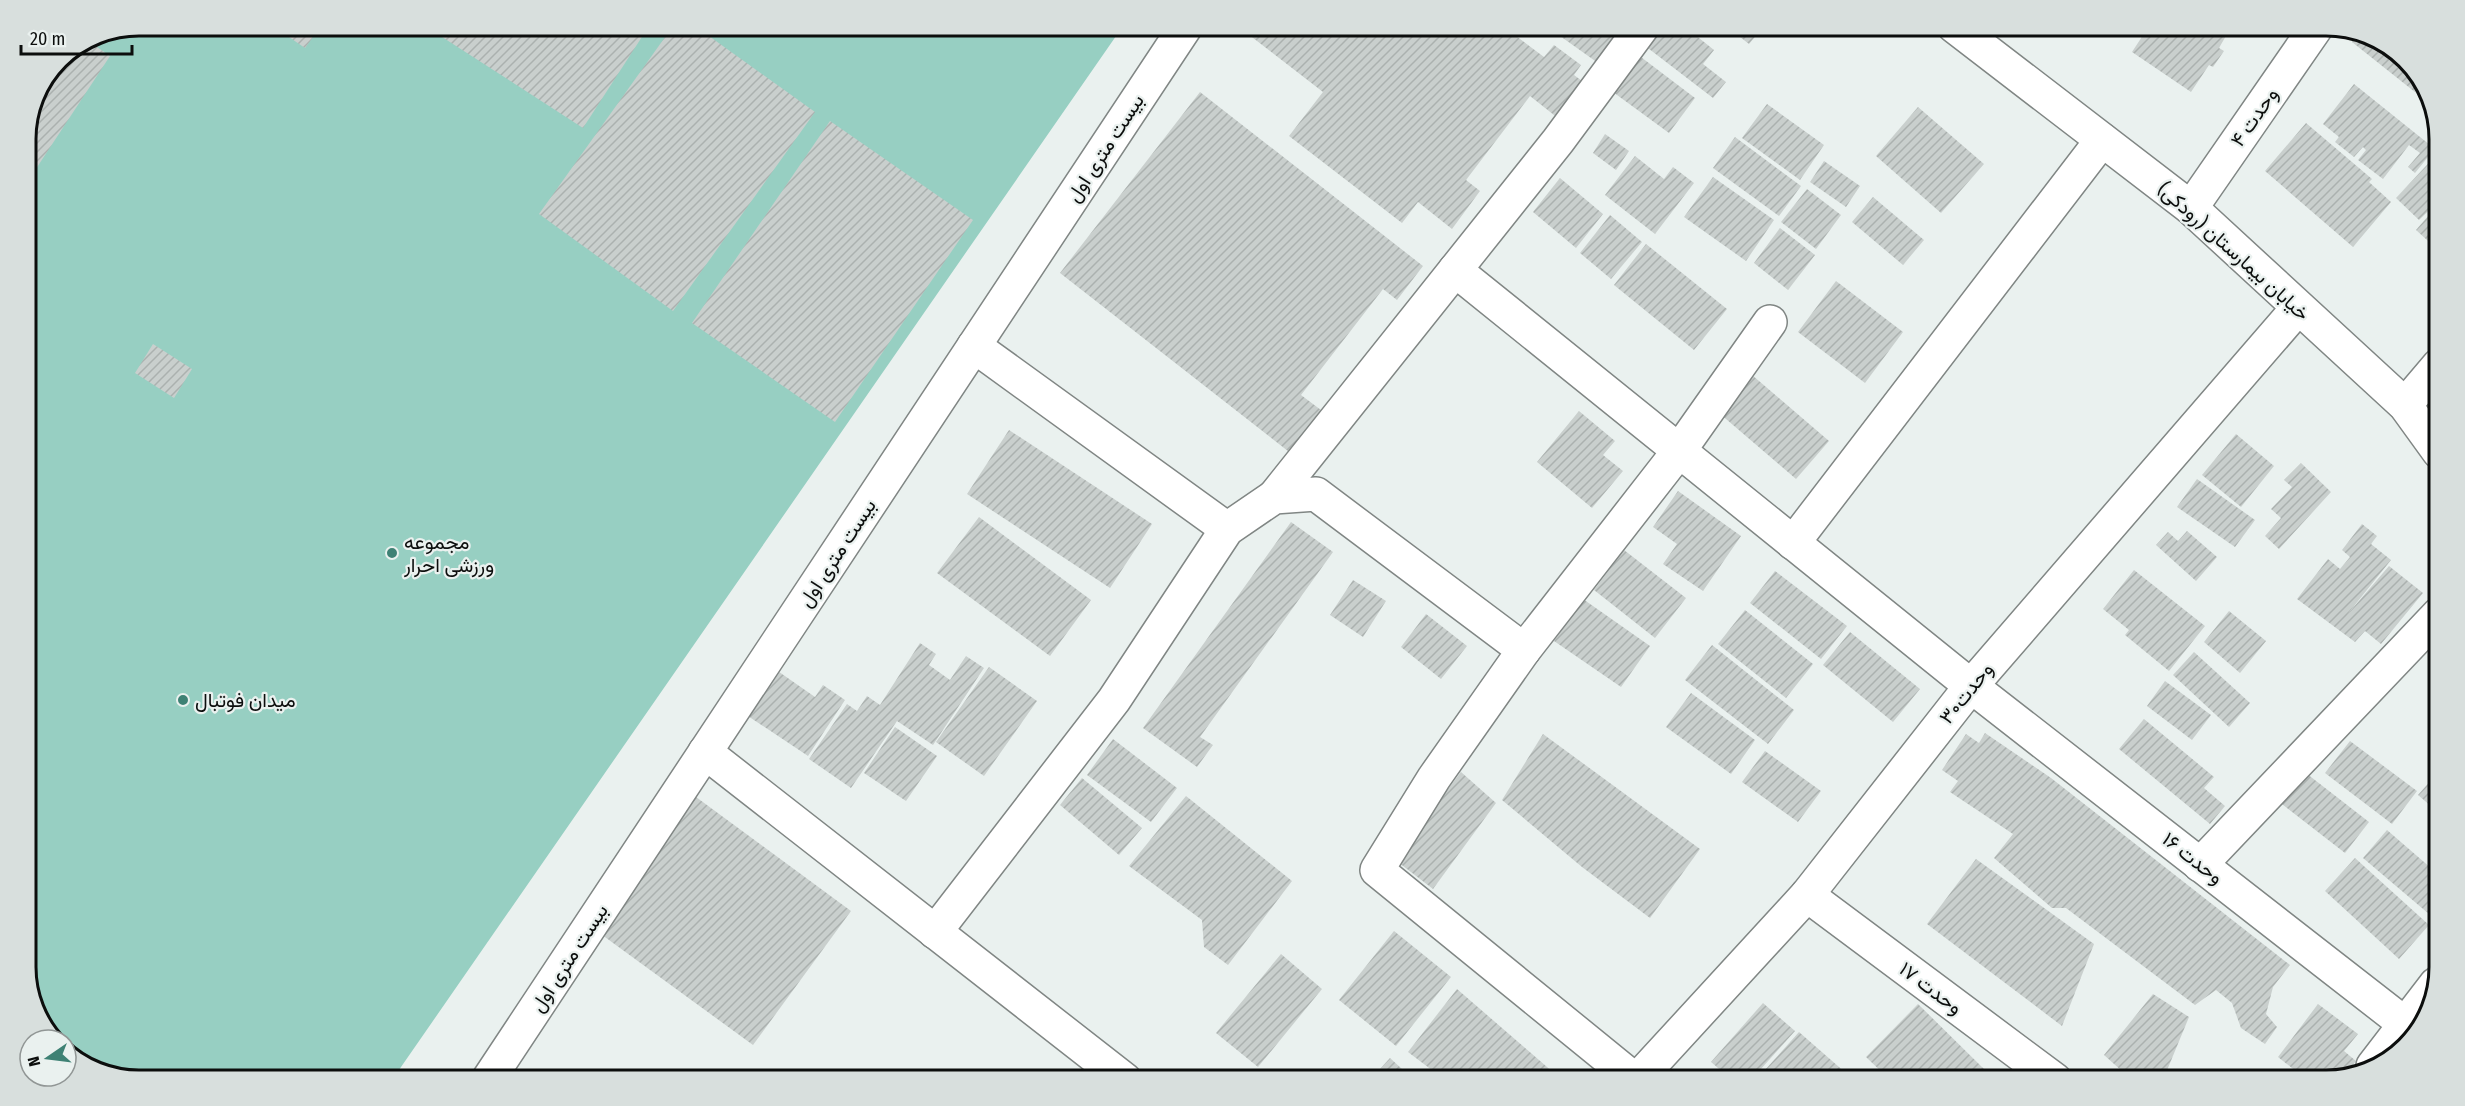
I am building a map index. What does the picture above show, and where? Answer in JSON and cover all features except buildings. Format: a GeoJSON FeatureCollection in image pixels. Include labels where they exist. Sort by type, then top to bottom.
{"type":"FeatureCollection","features":[{"type":"Feature","properties":{"kind":"street","name":"بیست متری اول"},"geometry":{"type":"LineString","coordinates":[[495,1070],[1179,36]]}},
{"type":"Feature","properties":{"kind":"street"},"geometry":{"type":"LineString","coordinates":[[935,932],[1114,700],[1227,529],[1274,497],[1558,141],[1636,36]]}},
{"type":"Feature","properties":{"kind":"street","name":"خیابان بیمارستان (رودکی)"},"geometry":{"type":"LineString","coordinates":[[1974,36],[2102,140],[2191,208],[2405,405],[2429,438]]}},
{"type":"Feature","properties":{"kind":"street","name":"وحدت ۴"},"geometry":{"type":"LineString","coordinates":[[2191,208],[2310,36]]}},
{"type":"Feature","properties":{"kind":"street"},"geometry":{"type":"LineString","coordinates":[[1793,543],[2102,140]]}},
{"type":"Feature","properties":{"kind":"street","name":"وحدت ۱۶"},"geometry":{"type":"LineString","coordinates":[[1455,270],[1971,686],[2409,1028]]}},
{"type":"Feature","properties":{"kind":"street","name":"وحدت۳۰"},"geometry":{"type":"LineString","coordinates":[[1645,1070],[1807,896],[1971,686],[2298,308]]}},
{"type":"Feature","properties":{"kind":"street"},"geometry":{"type":"LineString","coordinates":[[1624,1070],[1377,870],[1434,778],[1524,650],[1679,451],[1770,322]]}},
{"type":"Feature","properties":{"kind":"street"},"geometry":{"type":"LineString","coordinates":[[974,346],[1227,529]]}},
{"type":"Feature","properties":{"kind":"street"},"geometry":{"type":"LineString","coordinates":[[2405,405],[2429,377]]}},
{"type":"Feature","properties":{"kind":"street"},"geometry":{"type":"LineString","coordinates":[[1274,497],[1316,494],[1524,650]]}},
{"type":"Feature","properties":{"kind":"street"},"geometry":{"type":"LineString","coordinates":[[2200,865],[2429,625]]}},
{"type":"Feature","properties":{"kind":"street"},"geometry":{"type":"LineString","coordinates":[[705,752],[1112,1070]]}},
{"type":"Feature","properties":{"kind":"street","name":"وحدت ۱۷"},"geometry":{"type":"LineString","coordinates":[[1807,896],[2042,1070]]}},
{"type":"Feature","properties":{"kind":"street"},"geometry":{"type":"LineString","coordinates":[[2393,1045],[2407,1030]]}},
{"type":"Feature","properties":{"kind":"green space","name":"مجموعه ورزشی احرار"},"geometry":{"type":"Polygon","coordinates":[[[139,36],[1116,36],[399,1070],[139,1070],[119,1068],[100,1062],[78,1050],[78,1028],[56,1028],[41,1000],[36,973],[36,133],[47,94],[57,76],[71,62],[106,41],[139,36]]]}},
{"type":"Feature","properties":{"kind":"place","name":"مجموعه ورزشی احرار"},"geometry":{"type":"Point","coordinates":[392,553]}},
{"type":"Feature","properties":{"kind":"place","name":"میدان فوتبال"},"geometry":{"type":"Point","coordinates":[183,700]}}]}
